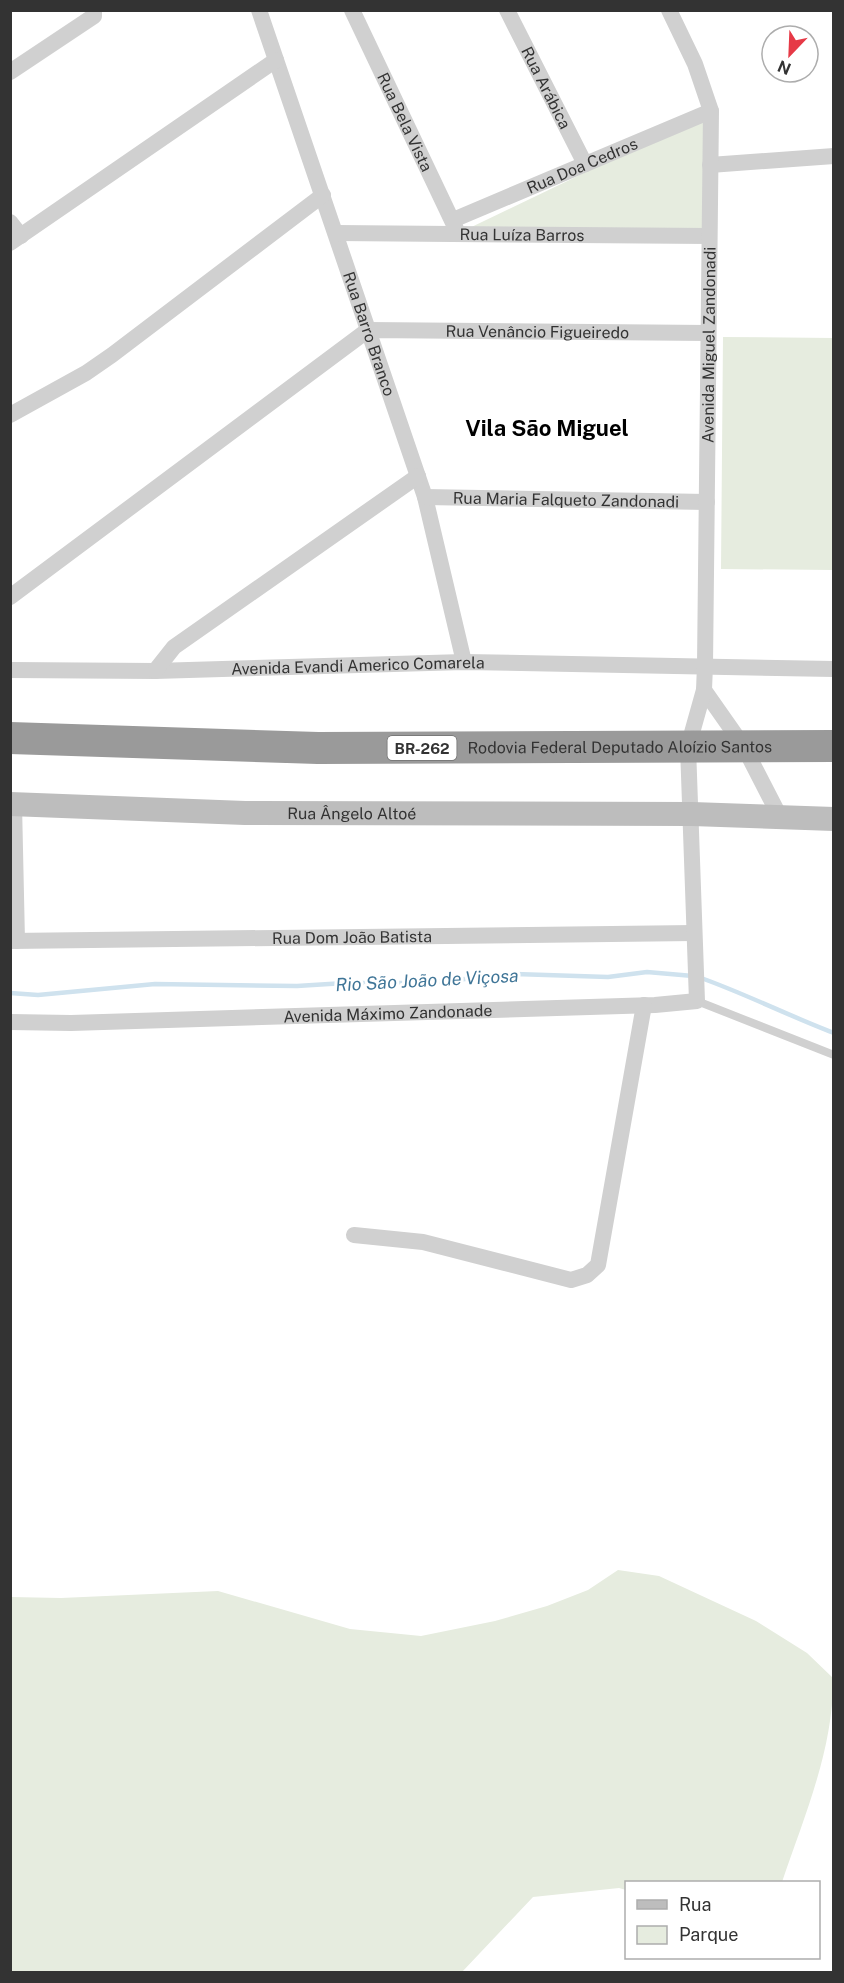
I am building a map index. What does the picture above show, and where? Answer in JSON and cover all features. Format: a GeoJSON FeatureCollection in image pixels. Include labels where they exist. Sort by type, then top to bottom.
{"type":"FeatureCollection","features":[{"type":"Feature","properties":{"kind":"highway","name":"Rodovia Federal Deputado Aloízio Santos"},"geometry":{"type":"LineString","coordinates":[[10,738],[318,748],[834,746]]}},
{"type":"Feature","properties":{"kind":"street"},"geometry":{"type":"LineString","coordinates":[[10,72],[94,16],[94,10]]}},
{"type":"Feature","properties":{"kind":"street","name":"Rua Barro Branco"},"geometry":{"type":"LineString","coordinates":[[259,10],[425,496],[464,662]]}},
{"type":"Feature","properties":{"kind":"street","name":"Rua Bela Vista"},"geometry":{"type":"LineString","coordinates":[[352,10],[456,228]]}},
{"type":"Feature","properties":{"kind":"street","name":"Rua Arábica"},"geometry":{"type":"LineString","coordinates":[[507,10],[585,164]]}},
{"type":"Feature","properties":{"kind":"street","name":"Avenida Miguel Zandonadi"},"geometry":{"type":"LineString","coordinates":[[669,10],[695,64],[711,111],[705,665],[704,690],[688,747],[695,939]]}},
{"type":"Feature","properties":{"kind":"street"},"geometry":{"type":"LineString","coordinates":[[10,222],[16,239],[276,60]]}},
{"type":"Feature","properties":{"kind":"street","name":"Rua Doa Cedros"},"geometry":{"type":"LineString","coordinates":[[456,228],[585,164],[711,111]]}},
{"type":"Feature","properties":{"kind":"street"},"geometry":{"type":"LineString","coordinates":[[710,165],[834,156]]}},
{"type":"Feature","properties":{"kind":"street"},"geometry":{"type":"LineString","coordinates":[[10,415],[86,373],[112,355],[322,195]]}},
{"type":"Feature","properties":{"kind":"street","name":"Rua Luíza Barros"},"geometry":{"type":"LineString","coordinates":[[336,233],[456,228],[709,236]]}},
{"type":"Feature","properties":{"kind":"street"},"geometry":{"type":"LineString","coordinates":[[10,597],[368,330]]}},
{"type":"Feature","properties":{"kind":"street","name":"Rua Venâncio Figueiredo"},"geometry":{"type":"LineString","coordinates":[[368,330],[708,333]]}},
{"type":"Feature","properties":{"kind":"street"},"geometry":{"type":"LineString","coordinates":[[155,671],[174,647],[418,477]]}},
{"type":"Feature","properties":{"kind":"street","name":"Rua Maria Falqueto Zandonadi"},"geometry":{"type":"LineString","coordinates":[[425,496],[707,502]]}},
{"type":"Feature","properties":{"kind":"street","name":"Avenida Evandi Americo Comarela"},"geometry":{"type":"LineString","coordinates":[[10,670],[155,671],[464,662],[834,669]]}},
{"type":"Feature","properties":{"kind":"street"},"geometry":{"type":"LineString","coordinates":[[704,690],[744,747],[780,816]]}},
{"type":"Feature","properties":{"kind":"street"},"geometry":{"type":"LineString","coordinates":[[12,804],[14,941]]}},
{"type":"Feature","properties":{"kind":"street","name":"Rua Ângelo Altoé"},"geometry":{"type":"LineString","coordinates":[[12,804],[245,813],[692,814],[834,819]]}},
{"type":"Feature","properties":{"kind":"street"},"geometry":{"type":"LineString","coordinates":[[695,939],[697,998]]}},
{"type":"Feature","properties":{"kind":"street","name":"Rua Dom João Batista"},"geometry":{"type":"LineString","coordinates":[[14,941],[695,939]]}},
{"type":"Feature","properties":{"kind":"street","name":"Avenida Máximo Zandonade"},"geometry":{"type":"LineString","coordinates":[[10,1022],[83,1023],[644,1005],[697,998]]}},
{"type":"Feature","properties":{"kind":"street"},"geometry":{"type":"LineString","coordinates":[[354,1235],[423,1242],[571,1280],[587,1275],[598,1265],[644,1005]]}},
{"type":"Feature","properties":{"kind":"lane"},"geometry":{"type":"LineString","coordinates":[[697,998],[834,1055]]}},
{"type":"Feature","properties":{"kind":"green space"},"geometry":{"type":"Polygon","coordinates":[[[709,113],[708,234],[459,233],[709,113]]]}},
{"type":"Feature","properties":{"kind":"green space"},"geometry":{"type":"Polygon","coordinates":[[[723,337],[833,338],[833,570],[721,569],[723,337]]]}},
{"type":"Feature","properties":{"kind":"green space"},"geometry":{"type":"Polygon","coordinates":[[[618,1570],[659,1576],[756,1621],[807,1653],[833,1678],[829,1730],[823,1756],[782,1881],[625,1881],[625,1890],[619,1888],[533,1897],[462,1972],[11,1972],[11,1597],[61,1598],[218,1591],[350,1629],[421,1636],[495,1621],[547,1606],[588,1590],[618,1570]]]}},
{"type":"Feature","properties":{"kind":"waterway","name":"Rio São João de Viçosa"},"geometry":{"type":"LineString","coordinates":[[10,993],[38,995],[155,984],[297,986],[345,983],[425,983],[515,974],[608,977],[647,972],[693,976]]}},
{"type":"Feature","properties":{"kind":"waterway","name":"Rio São João de Viçosa"},"geometry":{"type":"LineString","coordinates":[[701,978],[834,1033]]}},
{"type":"Feature","properties":{"kind":"district","name":"Vila São Miguel"},"geometry":{"type":"Point","coordinates":[547,428]}}]}
